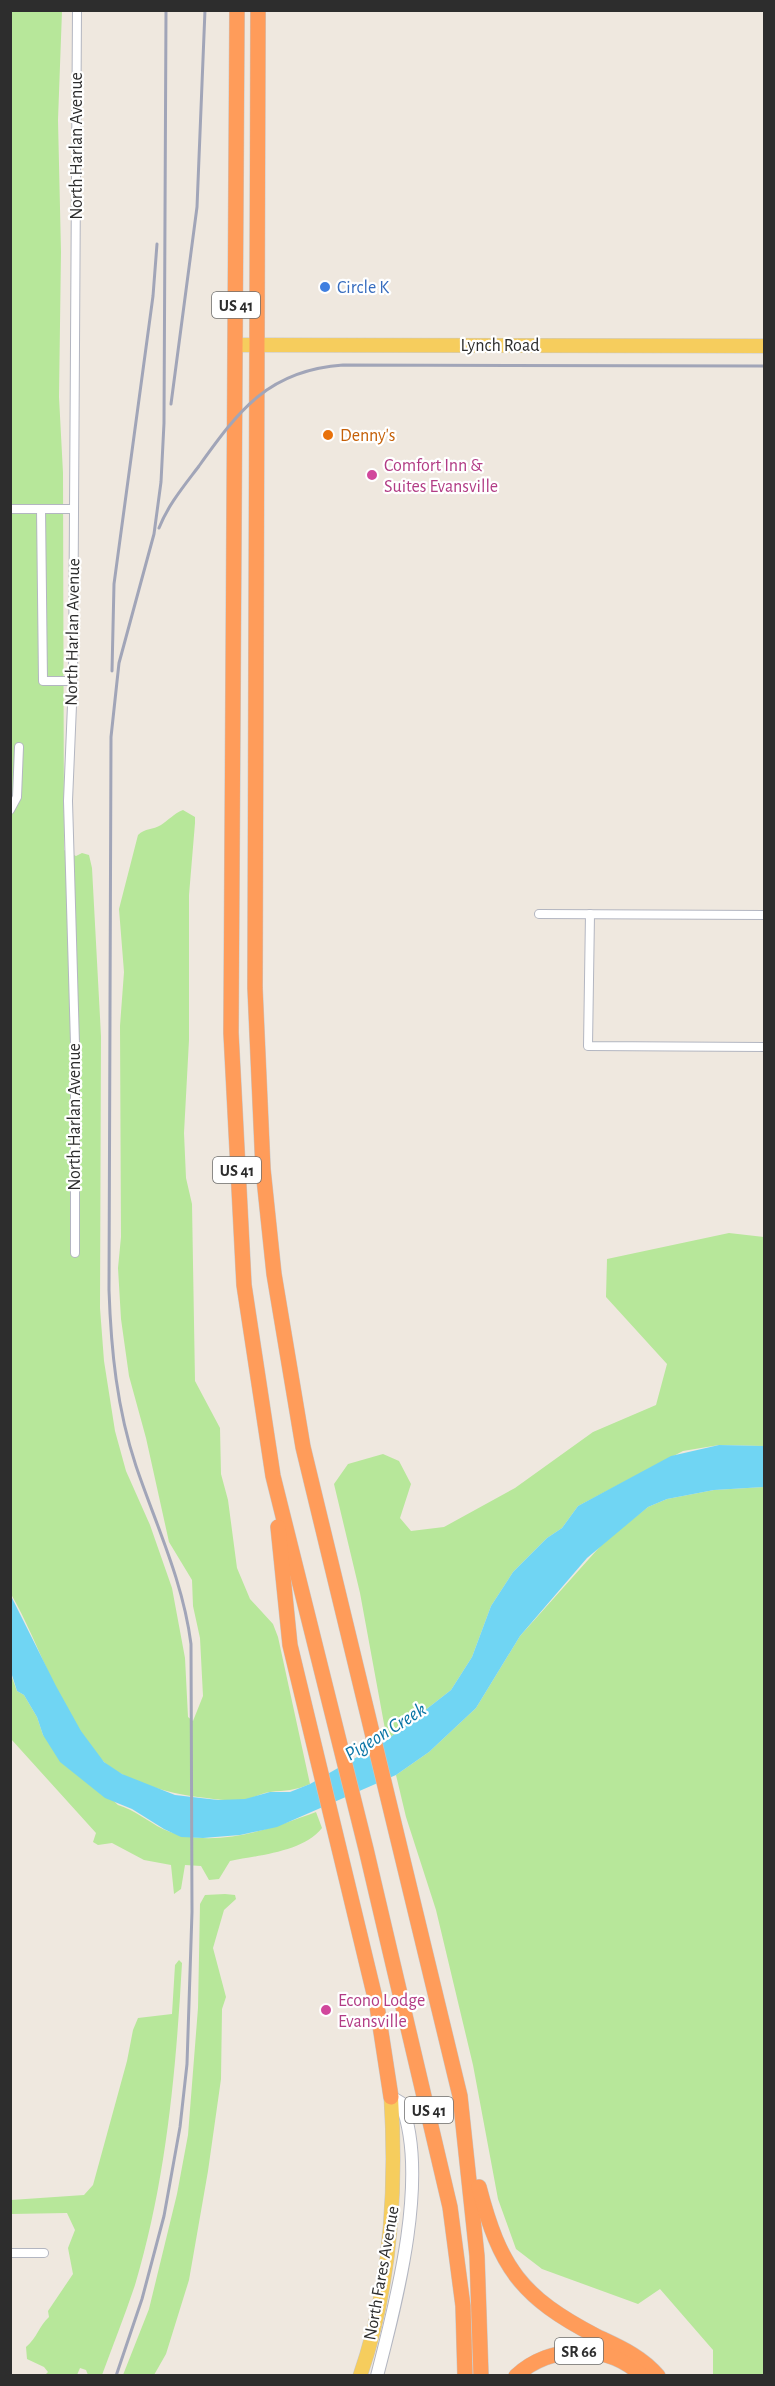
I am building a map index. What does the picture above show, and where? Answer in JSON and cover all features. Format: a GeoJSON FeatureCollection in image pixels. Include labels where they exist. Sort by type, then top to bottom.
{"type":"FeatureCollection","features":[{"type":"Feature","properties":{"kind":"highway","name":"US 41"},"geometry":{"type":"LineString","coordinates":[[237,10],[231,1033],[244,1285],[273,1476],[366,1850],[450,2207],[463,2306],[465,2376]]}},
{"type":"Feature","properties":{"kind":"highway","name":"US 41"},"geometry":{"type":"LineString","coordinates":[[258,10],[255,988],[260,1137],[274,1274],[299,1426],[449,2043],[467,2140],[477,2256],[481,2376]]}},
{"type":"Feature","properties":{"kind":"highway"},"geometry":{"type":"LineString","coordinates":[[273,1476],[290,1645],[377,2006],[391,2097]]}},
{"type":"Feature","properties":{"kind":"highway"},"geometry":{"type":"LineString","coordinates":[[467,2140],[493,2237],[504,2260],[523,2286],[544,2305],[574,2324],[633,2354],[658,2376]]}},
{"type":"Feature","properties":{"kind":"highway","name":"SR 66"},"geometry":{"type":"LineString","coordinates":[[516,2376],[541,2358],[582,2351],[614,2358],[630,2365],[642,2376]]}},
{"type":"Feature","properties":{"kind":"main road","name":"Lynch Road"},"geometry":{"type":"LineString","coordinates":[[236,345],[765,346]]}},
{"type":"Feature","properties":{"kind":"main road","name":"North Fares Avenue"},"geometry":{"type":"LineString","coordinates":[[360,2376],[389,2244],[394,2173],[391,2097]]}},
{"type":"Feature","properties":{"kind":"street","name":"North Harlan Avenue"},"geometry":{"type":"LineString","coordinates":[[75,1253],[75,1044],[68,801],[73,681],[77,10]]}},
{"type":"Feature","properties":{"kind":"street"},"geometry":{"type":"LineString","coordinates":[[10,509],[74,509]]}},
{"type":"Feature","properties":{"kind":"street"},"geometry":{"type":"LineString","coordinates":[[41,509],[43,681],[73,681]]}},
{"type":"Feature","properties":{"kind":"street"},"geometry":{"type":"LineString","coordinates":[[10,810],[17,797],[19,747]]}},
{"type":"Feature","properties":{"kind":"street"},"geometry":{"type":"LineString","coordinates":[[538,914],[765,915]]}},
{"type":"Feature","properties":{"kind":"street"},"geometry":{"type":"LineString","coordinates":[[590,914],[588,1046],[765,1047]]}},
{"type":"Feature","properties":{"kind":"street","name":"North Fares Avenue"},"geometry":{"type":"LineString","coordinates":[[377,2376],[401,2272],[411,2186],[411,2156],[406,2118],[401,2103],[391,2097]]}},
{"type":"Feature","properties":{"kind":"street"},"geometry":{"type":"LineString","coordinates":[[10,2253],[44,2253]]}},
{"type":"Feature","properties":{"kind":"green space"},"geometry":{"type":"Polygon","coordinates":[[[10,11],[62,11],[58,120],[61,252],[59,397],[63,473],[64,850],[76,856],[82,853],[89,855],[92,868],[101,1036],[100,1308],[104,1361],[115,1431],[126,1471],[150,1525],[172,1588],[185,1658],[188,1717],[193,1721],[203,1696],[200,1638],[193,1606],[192,1580],[169,1542],[146,1438],[129,1376],[121,1319],[118,1268],[121,1237],[120,1026],[124,972],[119,909],[138,835],[161,825],[183,810],[195,817],[189,895],[189,1040],[184,1133],[186,1178],[192,1204],[195,1381],[220,1428],[221,1474],[228,1500],[237,1568],[250,1599],[273,1624],[278,1637],[310,1784],[242,1800],[210,1799],[161,1790],[136,1781],[104,1762],[90,1746],[64,1705],[11,1594],[10,11]]]}},
{"type":"Feature","properties":{"kind":"green space"},"geometry":{"type":"Polygon","coordinates":[[[729,1233],[764,1237],[764,1446],[719,1445],[683,1451],[578,1506],[562,1528],[547,1538],[513,1572],[491,1606],[472,1657],[451,1690],[387,1740],[360,1593],[334,1484],[348,1464],[383,1454],[399,1461],[411,1484],[400,1518],[411,1531],[444,1527],[515,1488],[593,1432],[656,1405],[667,1364],[606,1297],[607,1259],[729,1233]]]}},
{"type":"Feature","properties":{"kind":"green space"},"geometry":{"type":"Polygon","coordinates":[[[764,1487],[764,2375],[713,2375],[713,2350],[660,2289],[638,2304],[542,2269],[516,2249],[498,2199],[473,2065],[436,1910],[406,1817],[396,1775],[429,1752],[476,1708],[520,1636],[605,1541],[648,1507],[667,1499],[714,1490],[764,1487]]]}},
{"type":"Feature","properties":{"kind":"green space"},"geometry":{"type":"Polygon","coordinates":[[[10,1672],[17,1691],[24,1695],[37,1717],[43,1735],[118,1805],[163,1829],[181,1835],[220,1838],[260,1831],[316,1812],[322,1828],[314,1836],[292,1847],[230,1861],[219,1879],[209,1880],[201,1866],[185,1865],[181,1889],[174,1894],[171,1865],[144,1860],[112,1843],[98,1845],[93,1842],[96,1833],[11,1739],[10,1672]]]}},
{"type":"Feature","properties":{"kind":"green space"},"geometry":{"type":"Polygon","coordinates":[[[205,1895],[235,1895],[236,1899],[224,1910],[213,1948],[226,1997],[222,2009],[221,2079],[189,2280],[166,2354],[154,2375],[123,2375],[149,2309],[177,2194],[188,2135],[198,2008],[200,1904],[205,1895]]]}},
{"type":"Feature","properties":{"kind":"green space"},"geometry":{"type":"Polygon","coordinates":[[[179,1960],[182,1963],[180,2004],[168,2126],[155,2206],[135,2285],[102,2375],[88,2375],[86,2370],[80,2368],[77,2375],[45,2375],[48,2372],[44,2367],[27,2359],[26,2347],[49,2317],[48,2311],[73,2274],[68,2248],[75,2230],[67,2213],[11,2214],[11,2200],[84,2195],[93,2185],[127,2061],[133,2030],[138,2018],[172,2014],[175,1965],[179,1960]]]}},
{"type":"Feature","properties":{"kind":"water"},"geometry":{"type":"Polygon","coordinates":[[[719,1445],[764,1446],[764,1487],[714,1490],[667,1499],[648,1507],[587,1558],[520,1636],[476,1708],[429,1752],[396,1775],[277,1827],[240,1835],[203,1838],[181,1837],[164,1829],[132,1809],[105,1798],[60,1762],[43,1735],[37,1717],[24,1695],[17,1691],[11,1672],[10,1594],[81,1731],[104,1762],[122,1774],[175,1795],[218,1800],[245,1799],[270,1792],[290,1792],[310,1784],[387,1740],[451,1690],[472,1657],[491,1606],[513,1572],[547,1538],[562,1528],[578,1506],[671,1456],[719,1445]]]}},
{"type":"Feature","properties":{"kind":"railway"},"geometry":{"type":"LineString","coordinates":[[116,2376],[142,2299],[164,2216],[180,2127],[187,2064],[192,1912],[191,1644],[182,1598],[129,1445],[113,1357],[109,1290],[111,737],[119,663],[154,534],[161,482],[164,423],[166,10]]}},
{"type":"Feature","properties":{"kind":"railway"},"geometry":{"type":"LineString","coordinates":[[171,404],[197,207],[205,10]]}},
{"type":"Feature","properties":{"kind":"railway"},"geometry":{"type":"LineString","coordinates":[[112,671],[114,584],[153,296],[157,244]]}},
{"type":"Feature","properties":{"kind":"railway"},"geometry":{"type":"LineString","coordinates":[[159,528],[177,496],[228,427],[243,411],[275,384],[317,368],[343,365],[764,366]]}},
{"type":"Feature","properties":{"kind":"place","name":"Circle K"},"geometry":{"type":"Point","coordinates":[325,287]}},
{"type":"Feature","properties":{"kind":"place","name":"Denny's"},"geometry":{"type":"Point","coordinates":[328,435]}},
{"type":"Feature","properties":{"kind":"place","name":"Comfort Inn & Suites Evansville"},"geometry":{"type":"Point","coordinates":[372,475]}},
{"type":"Feature","properties":{"kind":"place","name":"Econo Lodge Evansville"},"geometry":{"type":"Point","coordinates":[326,2010]}},
{"type":"Feature","properties":{"kind":"water label","name":"Pigeon Creek"},"geometry":{"type":"Point","coordinates":[385,1731]}}]}
